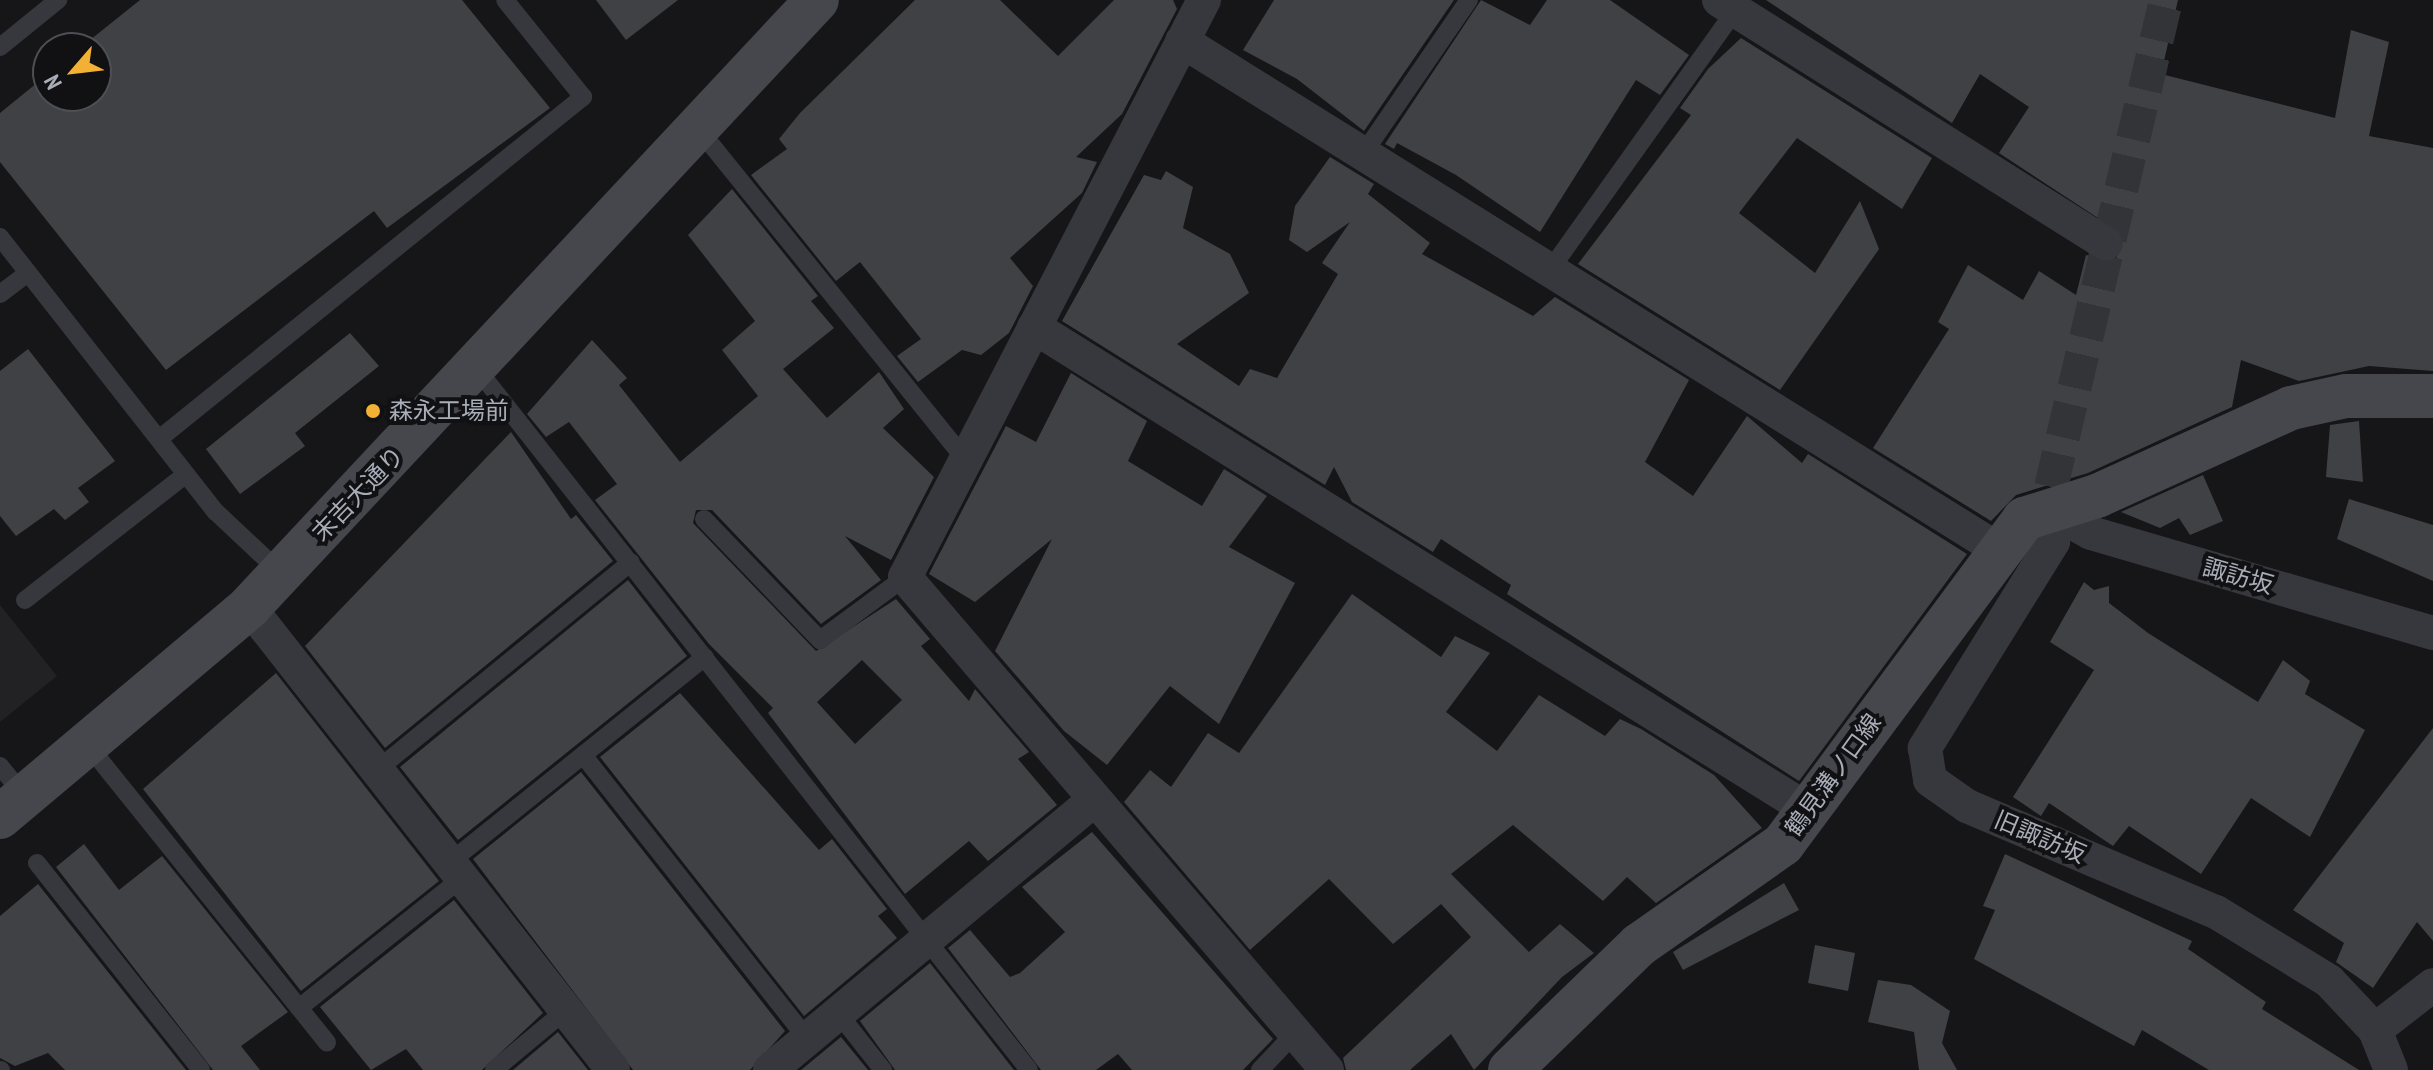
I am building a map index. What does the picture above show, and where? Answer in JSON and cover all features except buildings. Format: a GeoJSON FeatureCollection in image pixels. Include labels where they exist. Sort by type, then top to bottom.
{"type":"FeatureCollection","features":[{"type":"Feature","properties":{"kind":"street","name":"末吉大通り"},"geometry":{"type":"LineString","coordinates":[[8,793],[87,744],[249,607],[477,369],[817,0]]}},
{"type":"Feature","properties":{"kind":"street"},"geometry":{"type":"LineString","coordinates":[[1204,0],[905,577],[1092,802],[1327,1070]]}},
{"type":"Feature","properties":{"kind":"street"},"geometry":{"type":"LineString","coordinates":[[1732,4],[2106,244]]}},
{"type":"Feature","properties":{"kind":"street"},"geometry":{"type":"LineString","coordinates":[[1182,41],[1999,550]]}},
{"type":"Feature","properties":{"kind":"street"},"geometry":{"type":"LineString","coordinates":[[1034,327],[1810,811]]}},
{"type":"Feature","properties":{"kind":"street","name":"鶴見溝ノ口線"},"geometry":{"type":"LineString","coordinates":[[1510,1070],[1639,945],[1755,869],[1810,811],[1999,550],[2024,519],[2049,498],[2097,496],[2291,408],[2346,396],[2433,396]]}},
{"type":"Feature","properties":{"kind":"street","name":"諏訪坂"},"geometry":{"type":"LineString","coordinates":[[2049,498],[2091,533],[2433,633]]}},
{"type":"Feature","properties":{"kind":"street","name":"旧諏訪坂"},"geometry":{"type":"LineString","coordinates":[[2049,498],[2053,542],[1925,748],[1930,780],[1967,806],[2216,912],[2329,981],[2375,1030],[2391,1070]]}},
{"type":"Feature","properties":{"kind":"street"},"geometry":{"type":"LineString","coordinates":[[249,607],[613,1070]]}},
{"type":"Feature","properties":{"kind":"street"},"geometry":{"type":"LineString","coordinates":[[770,1070],[1092,802]]}},
{"type":"Feature","properties":{"kind":"street"},"geometry":{"type":"LineString","coordinates":[[2375,1030],[2433,985]]}},
{"type":"Feature","properties":{"kind":"lane"},"geometry":{"type":"LineString","coordinates":[[0,47],[58,0]]}},
{"type":"Feature","properties":{"kind":"lane"},"geometry":{"type":"LineString","coordinates":[[159,439],[583,97],[505,0]]}},
{"type":"Feature","properties":{"kind":"lane"},"geometry":{"type":"LineString","coordinates":[[1363,154],[1469,0]]}},
{"type":"Feature","properties":{"kind":"lane"},"geometry":{"type":"LineString","coordinates":[[1550,270],[1732,4]]}},
{"type":"Feature","properties":{"kind":"lane"},"geometry":{"type":"LineString","coordinates":[[697,127],[964,458]]}},
{"type":"Feature","properties":{"kind":"lane"},"geometry":{"type":"LineString","coordinates":[[0,237],[186,474],[282,574]]}},
{"type":"Feature","properties":{"kind":"lane"},"geometry":{"type":"LineString","coordinates":[[0,294],[28,273]]}},
{"type":"Feature","properties":{"kind":"lane"},"geometry":{"type":"LineString","coordinates":[[477,369],[1029,1070]]}},
{"type":"Feature","properties":{"kind":"lane"},"geometry":{"type":"LineString","coordinates":[[25,600],[186,474]]}},
{"type":"Feature","properties":{"kind":"lane"},"geometry":{"type":"LineString","coordinates":[[704,519],[820,640],[905,577]]}},
{"type":"Feature","properties":{"kind":"lane"},"geometry":{"type":"LineString","coordinates":[[377,770],[631,562]]}},
{"type":"Feature","properties":{"kind":"lane"},"geometry":{"type":"LineString","coordinates":[[299,1008],[583,755],[705,657]]}},
{"type":"Feature","properties":{"kind":"lane"},"geometry":{"type":"LineString","coordinates":[[87,744],[327,1042]]}},
{"type":"Feature","properties":{"kind":"lane"},"geometry":{"type":"LineString","coordinates":[[583,755],[807,1039]]}},
{"type":"Feature","properties":{"kind":"lane"},"geometry":{"type":"LineString","coordinates":[[37,863],[201,1070]]}},
{"type":"Feature","properties":{"kind":"lane"},"geometry":{"type":"LineString","coordinates":[[494,1070],[566,1010]]}},
{"type":"Feature","properties":{"kind":"lane"},"geometry":{"type":"LineString","coordinates":[[838,1013],[883,1070]]}},
{"type":"Feature","properties":{"kind":"lane"},"geometry":{"type":"LineString","coordinates":[[1260,1070],[1295,1033]]}},
{"type":"Feature","properties":{"kind":"shaded area"},"geometry":{"type":"Polygon","coordinates":[[[0,605],[57,676],[0,722],[0,605]]]}},
{"type":"Feature","properties":{"kind":"tunnel"},"geometry":{"type":"LineString","coordinates":[[2051,487],[2166,0]]}},
{"type":"Feature","properties":{"kind":"place","name":"森永工場前"},"geometry":{"type":"Point","coordinates":[373,411]}}]}
